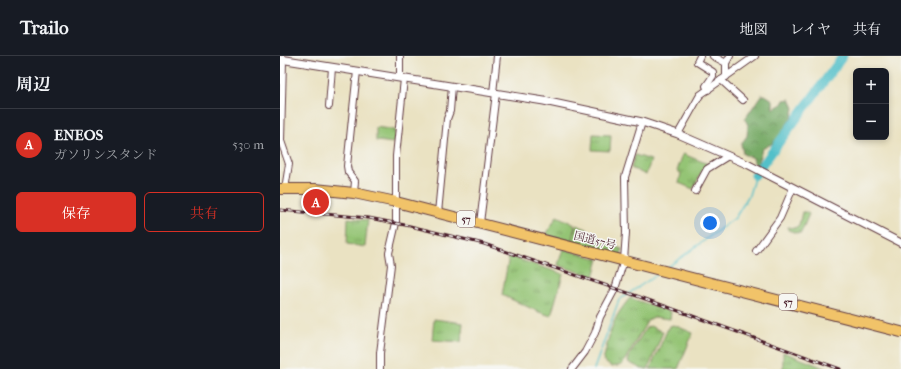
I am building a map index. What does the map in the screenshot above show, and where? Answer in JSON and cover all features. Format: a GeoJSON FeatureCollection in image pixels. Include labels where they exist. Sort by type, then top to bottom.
{"type":"FeatureCollection","features":[{"type":"Feature","properties":{"kind":"highway","name":"国道57号"},"geometry":{"type":"LineString","coordinates":[[282,189],[315,189],[354,193],[396,202],[901,332]]}},
{"type":"Feature","properties":{"kind":"street"},"geometry":{"type":"LineString","coordinates":[[380,369],[380,353],[391,265],[389,253],[396,223],[396,156],[402,78],[400,56]]}},
{"type":"Feature","properties":{"kind":"street"},"geometry":{"type":"LineString","coordinates":[[480,223],[495,93],[497,56]]}},
{"type":"Feature","properties":{"kind":"street"},"geometry":{"type":"LineString","coordinates":[[700,56],[697,62],[713,72],[713,76],[706,86],[708,90]]}},
{"type":"Feature","properties":{"kind":"street"},"geometry":{"type":"LineString","coordinates":[[713,56],[726,63]]}},
{"type":"Feature","properties":{"kind":"street"},"geometry":{"type":"LineString","coordinates":[[723,79],[726,63],[730,56]]}},
{"type":"Feature","properties":{"kind":"street"},"geometry":{"type":"LineString","coordinates":[[678,134],[695,103],[708,90],[755,56]]}},
{"type":"Feature","properties":{"kind":"street"},"geometry":{"type":"LineString","coordinates":[[282,189],[289,164],[281,141],[282,60],[298,59],[332,68],[544,101],[642,122],[678,134],[728,156],[901,243]]}},
{"type":"Feature","properties":{"kind":"street"},"geometry":{"type":"LineString","coordinates":[[329,106],[332,68]]}},
{"type":"Feature","properties":{"kind":"street"},"geometry":{"type":"LineString","coordinates":[[354,193],[355,181],[348,172],[347,166],[357,72]]}},
{"type":"Feature","properties":{"kind":"street"},"geometry":{"type":"LineString","coordinates":[[723,79],[743,100]]}},
{"type":"Feature","properties":{"kind":"street"},"geometry":{"type":"LineString","coordinates":[[438,213],[447,119],[450,111],[452,86]]}},
{"type":"Feature","properties":{"kind":"street"},"geometry":{"type":"LineString","coordinates":[[572,369],[585,352],[595,333],[600,317],[615,289],[624,260],[626,233],[625,177],[642,122]]}},
{"type":"Feature","properties":{"kind":"street"},"geometry":{"type":"LineString","coordinates":[[695,191],[707,169],[728,156]]}},
{"type":"Feature","properties":{"kind":"street"},"geometry":{"type":"LineString","coordinates":[[756,251],[780,218],[793,188]]}},
{"type":"Feature","properties":{"kind":"green space"},"geometry":{"type":"Polygon","coordinates":[[[761,95],[765,95],[773,100],[773,109],[782,104],[784,100],[790,99],[794,108],[792,117],[775,142],[762,149],[757,166],[755,165],[753,158],[743,154],[741,144],[747,136],[748,125],[745,119],[761,95]]]}},
{"type":"Feature","properties":{"kind":"green space"},"geometry":{"type":"Polygon","coordinates":[[[376,127],[395,130],[394,143],[376,141],[376,127]]]}},
{"type":"Feature","properties":{"kind":"green space"},"geometry":{"type":"Polygon","coordinates":[[[593,134],[611,135],[610,151],[592,150],[593,134]]]}},
{"type":"Feature","properties":{"kind":"green space"},"geometry":{"type":"Polygon","coordinates":[[[683,154],[708,164],[702,171],[693,189],[679,183],[681,173],[677,171],[683,154]]]}},
{"type":"Feature","properties":{"kind":"green space"},"geometry":{"type":"Polygon","coordinates":[[[635,155],[651,160],[646,175],[631,168],[635,155]]]}},
{"type":"Feature","properties":{"kind":"green space"},"geometry":{"type":"Polygon","coordinates":[[[802,212],[809,214],[801,233],[788,230],[788,227],[795,228],[799,225],[802,212]]]}},
{"type":"Feature","properties":{"kind":"green space"},"geometry":{"type":"Polygon","coordinates":[[[557,216],[575,225],[571,242],[546,235],[557,216]]]}},
{"type":"Feature","properties":{"kind":"green space"},"geometry":{"type":"Polygon","coordinates":[[[348,218],[368,220],[365,247],[347,244],[348,218]]]}},
{"type":"Feature","properties":{"kind":"green space"},"geometry":{"type":"Polygon","coordinates":[[[576,225],[587,229],[589,234],[598,235],[600,242],[622,249],[621,256],[572,243],[576,225]]]}},
{"type":"Feature","properties":{"kind":"green space"},"geometry":{"type":"Polygon","coordinates":[[[563,249],[599,259],[594,277],[558,265],[563,249]]]}},
{"type":"Feature","properties":{"kind":"green space"},"geometry":{"type":"Polygon","coordinates":[[[509,256],[563,274],[551,316],[502,295],[509,256]]]}},
{"type":"Feature","properties":{"kind":"green space"},"geometry":{"type":"Polygon","coordinates":[[[630,298],[671,312],[670,319],[654,317],[648,320],[622,365],[612,367],[603,361],[609,335],[618,314],[630,298]]]}},
{"type":"Feature","properties":{"kind":"green space"},"geometry":{"type":"Polygon","coordinates":[[[434,319],[463,323],[461,342],[432,340],[434,319]]]}},
{"type":"Feature","properties":{"kind":"green space"},"geometry":{"type":"Polygon","coordinates":[[[674,325],[693,333],[678,369],[650,369],[669,326],[674,325]]]}},
{"type":"Feature","properties":{"kind":"green space"},"geometry":{"type":"Polygon","coordinates":[[[650,326],[663,332],[648,369],[642,369],[628,362],[630,354],[646,328],[650,326]]]}},
{"type":"Feature","properties":{"kind":"green space"},"geometry":{"type":"Polygon","coordinates":[[[783,352],[827,369],[783,369],[783,352]]]}},
{"type":"Feature","properties":{"kind":"waterway"},"geometry":{"type":"LineString","coordinates":[[755,175],[843,56]]}},
{"type":"Feature","properties":{"kind":"waterway"},"geometry":{"type":"LineString","coordinates":[[668,267],[735,218],[749,195],[755,175]]}},
{"type":"Feature","properties":{"kind":"waterway"},"geometry":{"type":"LineString","coordinates":[[594,369],[619,300],[658,274]]}},
{"type":"Feature","properties":{"kind":"railway"},"geometry":{"type":"LineString","coordinates":[[280,210],[369,218],[410,226],[484,244],[637,296],[840,369]]}},
{"type":"Feature","properties":{"kind":"place","name":"ENEOS"},"geometry":{"type":"Point","coordinates":[316,202]}}]}
